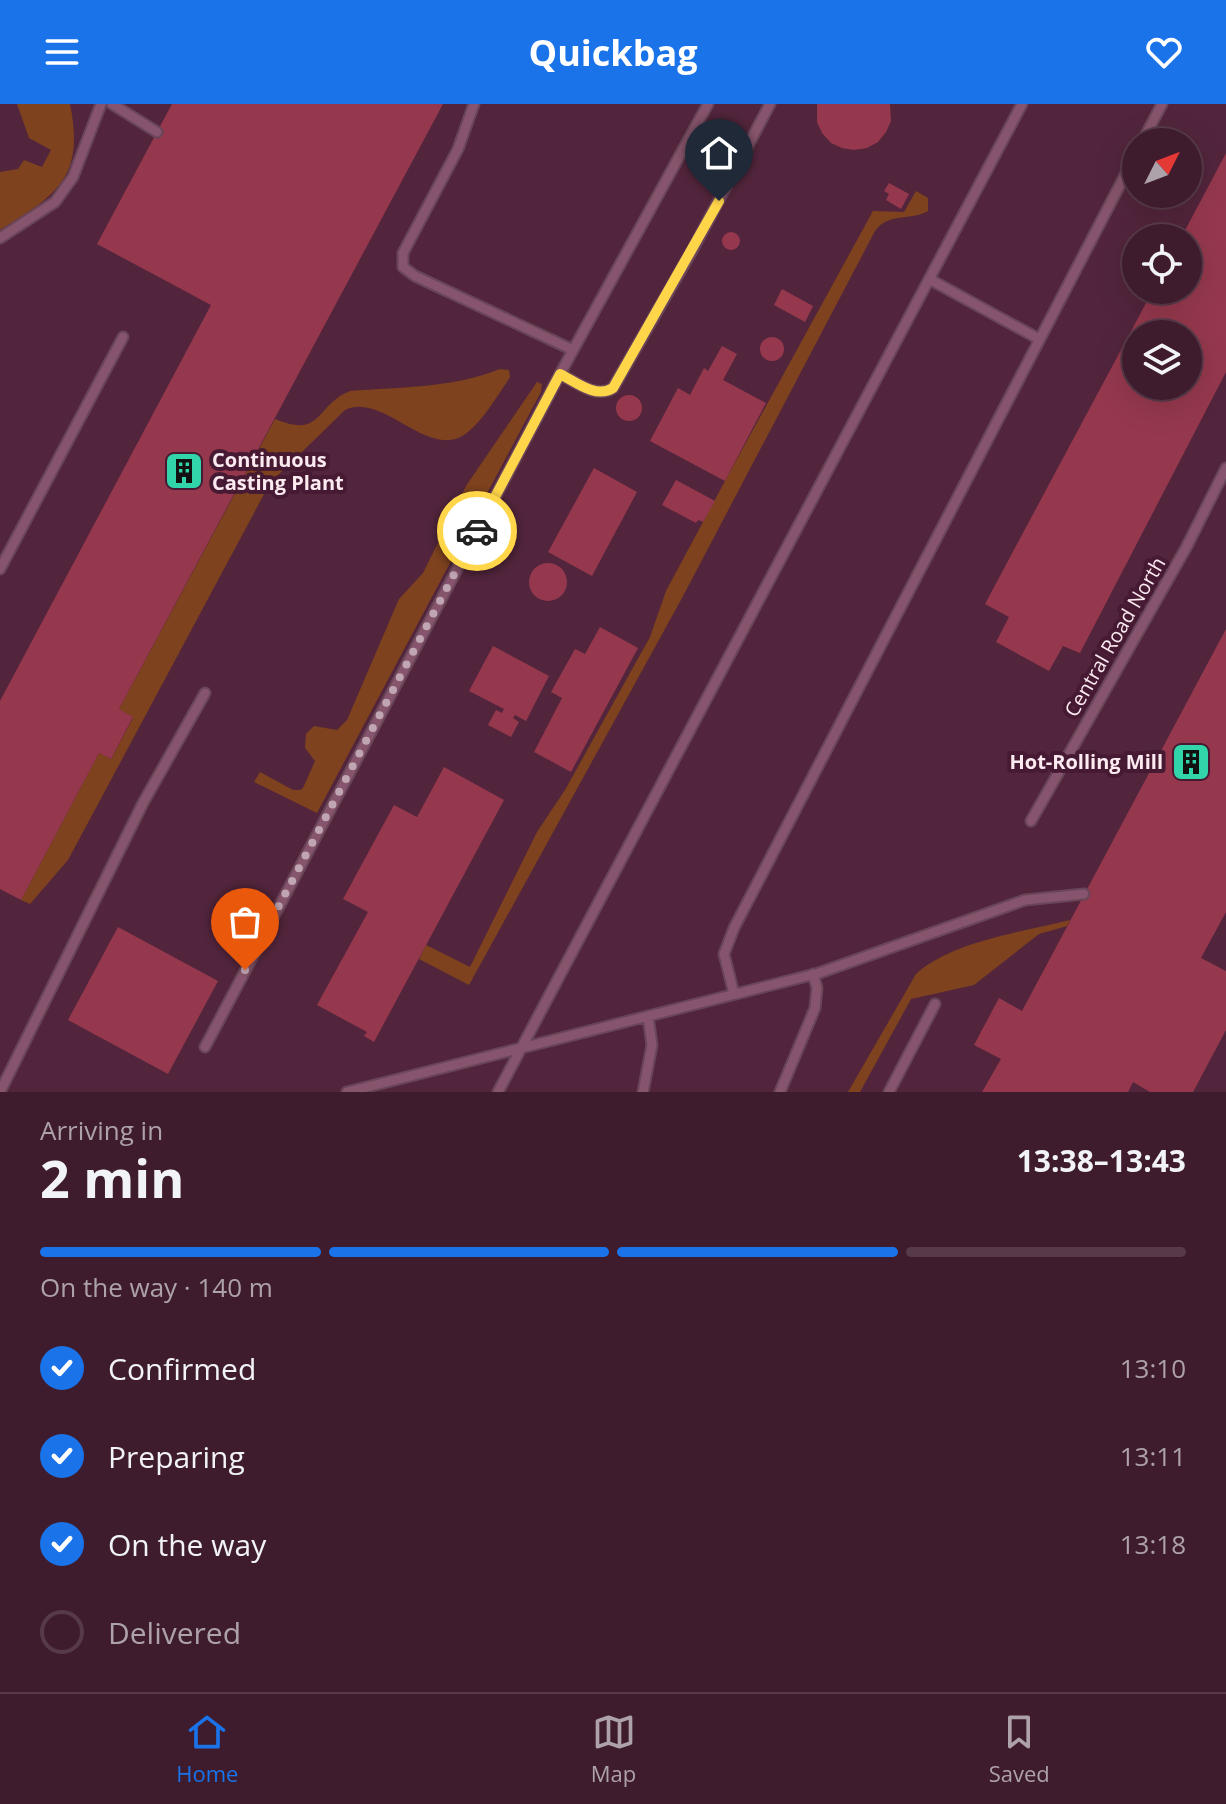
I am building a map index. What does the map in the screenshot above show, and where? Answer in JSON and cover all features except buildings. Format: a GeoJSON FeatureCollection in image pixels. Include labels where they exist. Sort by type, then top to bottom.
{"type":"FeatureCollection","features":[{"type":"Feature","properties":{"kind":"lane"},"geometry":{"type":"LineString","coordinates":[[0,238],[55,202],[73,177],[101,104]]}},
{"type":"Feature","properties":{"kind":"lane"},"geometry":{"type":"LineString","coordinates":[[112,104],[157,132]]}},
{"type":"Feature","properties":{"kind":"lane"},"geometry":{"type":"LineString","coordinates":[[474,104],[458,149],[403,253],[403,267],[415,276],[573,350]]}},
{"type":"Feature","properties":{"kind":"lane"},"geometry":{"type":"LineString","coordinates":[[205,1047],[560,374],[708,104]]}},
{"type":"Feature","properties":{"kind":"lane"},"geometry":{"type":"LineString","coordinates":[[560,374],[596,392],[606,393],[613,388],[693,249],[770,104]]}},
{"type":"Feature","properties":{"kind":"lane"},"geometry":{"type":"LineString","coordinates":[[498,1092],[1022,104]]}},
{"type":"Feature","properties":{"kind":"lane"},"geometry":{"type":"LineString","coordinates":[[1149,128],[1162,104]]}},
{"type":"Feature","properties":{"kind":"lane"},"geometry":{"type":"LineString","coordinates":[[734,994],[724,954],[734,928],[1122,181]]}},
{"type":"Feature","properties":{"kind":"lane"},"geometry":{"type":"LineString","coordinates":[[929,279],[1039,339]]}},
{"type":"Feature","properties":{"kind":"lane"},"geometry":{"type":"LineString","coordinates":[[0,569],[123,337]]}},
{"type":"Feature","properties":{"kind":"lane","name":"Central Road North"},"geometry":{"type":"LineString","coordinates":[[1031,821],[1187,546],[1226,468]]}},
{"type":"Feature","properties":{"kind":"lane"},"geometry":{"type":"LineString","coordinates":[[0,1092],[143,803],[205,693]]}},
{"type":"Feature","properties":{"kind":"lane"},"geometry":{"type":"LineString","coordinates":[[347,1092],[813,974],[1025,900],[1084,894]]}},
{"type":"Feature","properties":{"kind":"lane"},"geometry":{"type":"LineString","coordinates":[[780,1092],[815,1008],[817,988],[813,974]]}},
{"type":"Feature","properties":{"kind":"lane"},"geometry":{"type":"LineString","coordinates":[[889,1092],[935,1004]]}},
{"type":"Feature","properties":{"kind":"lane"},"geometry":{"type":"LineString","coordinates":[[643,1092],[652,1045],[648,1016]]}},
{"type":"Feature","properties":{"kind":"shaded area"},"geometry":{"type":"Polygon","coordinates":[[[17,104],[70,104],[73,150],[62,181],[51,194],[0,230],[0,172],[18,169],[24,160],[42,167],[51,150],[29,138],[17,104]]]}},
{"type":"Feature","properties":{"kind":"shaded area"},"geometry":{"type":"Polygon","coordinates":[[[916,191],[928,198],[928,211],[887,221],[875,231],[682,598],[469,985],[419,959],[426,945],[470,967],[537,832],[565,790],[650,637],[666,591],[873,211],[904,212],[916,191]]]}},
{"type":"Feature","properties":{"kind":"shaded area"},"geometry":{"type":"Polygon","coordinates":[[[500,369],[509,370],[510,377],[468,432],[453,439],[438,439],[375,410],[360,407],[345,410],[270,483],[68,860],[30,904],[21,900],[99,753],[111,759],[133,718],[119,709],[275,419],[291,424],[311,423],[330,404],[350,391],[445,383],[500,369]]]}},
{"type":"Feature","properties":{"kind":"shaded area"},"geometry":{"type":"Polygon","coordinates":[[[537,382],[542,384],[541,392],[317,813],[254,782],[260,772],[293,790],[303,788],[315,761],[305,748],[306,734],[314,726],[337,730],[347,720],[399,599],[423,573],[466,486],[537,382]]]}},
{"type":"Feature","properties":{"kind":"shaded area"},"geometry":{"type":"Polygon","coordinates":[[[1070,920],[1067,926],[1039,934],[974,985],[911,999],[860,1092],[848,1092],[916,974],[949,953],[1070,920]]]}},
{"type":"Feature","properties":{"kind":"way so far"},"geometry":{"type":"LineString","coordinates":[[245,970],[477,531]]}},
{"type":"Feature","properties":{"kind":"place","name":"Continuous Casting Plant"},"geometry":{"type":"Point","coordinates":[184,471]}},
{"type":"Feature","properties":{"kind":"place","name":"Hot-Rolling Mill"},"geometry":{"type":"Point","coordinates":[1191,762]}},
{"type":"Feature","properties":{"kind":"route"},"geometry":{"type":"LineString","coordinates":[[477,531],[560,374],[596,392],[606,393],[613,388],[719,201]]}}]}
